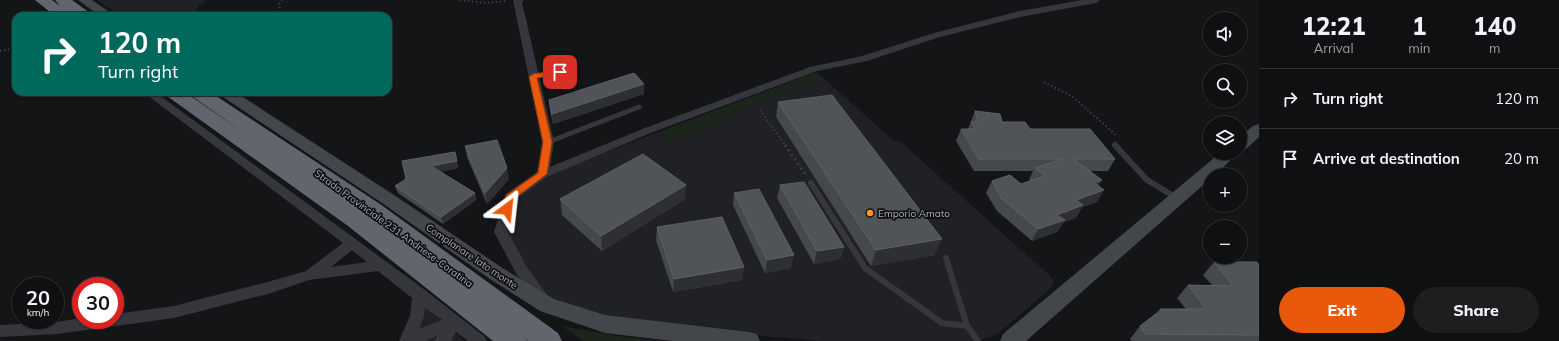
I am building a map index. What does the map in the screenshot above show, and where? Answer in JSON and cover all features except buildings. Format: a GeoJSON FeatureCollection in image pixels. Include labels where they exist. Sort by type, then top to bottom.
{"type":"FeatureCollection","features":[{"type":"Feature","properties":{"kind":"highway"},"geometry":{"type":"LineString","coordinates":[[42,0],[58,12]]}},
{"type":"Feature","properties":{"kind":"highway"},"geometry":{"type":"LineString","coordinates":[[62,0],[79,12]]}},
{"type":"Feature","properties":{"kind":"highway","name":"Strada Provinciale 231 Andriese-Coratina"},"geometry":{"type":"LineString","coordinates":[[179,96],[356,220],[513,341]]}},
{"type":"Feature","properties":{"kind":"highway","name":"Strada Provinciale 231 Andriese-Coratina"},"geometry":{"type":"LineString","coordinates":[[204,96],[372,210],[548,340]]}},
{"type":"Feature","properties":{"kind":"street"},"geometry":{"type":"LineString","coordinates":[[84,0],[103,12]]}},
{"type":"Feature","properties":{"kind":"street"},"geometry":{"type":"LineString","coordinates":[[519,0],[533,77],[548,142],[543,174]]}},
{"type":"Feature","properties":{"kind":"street"},"geometry":{"type":"LineString","coordinates":[[547,305],[522,271],[501,232],[510,197],[543,174],[649,130],[814,69],[864,59],[937,35],[1020,14],[1096,0]]}},
{"type":"Feature","properties":{"kind":"street"},"geometry":{"type":"LineString","coordinates":[[153,96],[420,294],[480,341]]}},
{"type":"Feature","properties":{"kind":"street","name":"Complanare lato monte"},"geometry":{"type":"LineString","coordinates":[[231,96],[388,199],[497,274],[547,305],[605,324],[749,341]]}},
{"type":"Feature","properties":{"kind":"street"},"geometry":{"type":"LineString","coordinates":[[1247,139],[1259,129]]}},
{"type":"Feature","properties":{"kind":"street"},"geometry":{"type":"LineString","coordinates":[[1011,341],[1222,160]]}},
{"type":"Feature","properties":{"kind":"street"},"geometry":{"type":"LineString","coordinates":[[309,275],[352,243]]}},
{"type":"Feature","properties":{"kind":"street"},"geometry":{"type":"LineString","coordinates":[[124,319],[174,312],[271,287],[309,275],[381,265]]}},
{"type":"Feature","properties":{"kind":"street"},"geometry":{"type":"LineString","coordinates":[[407,341],[417,316],[420,294]]}},
{"type":"Feature","properties":{"kind":"street"},"geometry":{"type":"LineString","coordinates":[[414,341],[427,332],[455,322]]}},
{"type":"Feature","properties":{"kind":"street"},"geometry":{"type":"LineString","coordinates":[[442,341],[455,322]]}},
{"type":"Feature","properties":{"kind":"street"},"geometry":{"type":"LineString","coordinates":[[0,332],[72,326]]}},
{"type":"Feature","properties":{"kind":"lane"},"geometry":{"type":"LineString","coordinates":[[533,77],[560,72]]}},
{"type":"Feature","properties":{"kind":"lane"},"geometry":{"type":"LineString","coordinates":[[548,142],[639,107]]}},
{"type":"Feature","properties":{"kind":"lane"},"geometry":{"type":"LineString","coordinates":[[1114,145],[1147,180],[1177,198]]}},
{"type":"Feature","properties":{"kind":"lane"},"geometry":{"type":"LineString","coordinates":[[811,183],[865,268],[942,323],[967,326]]}},
{"type":"Feature","properties":{"kind":"lane"},"geometry":{"type":"LineString","coordinates":[[946,258],[967,326],[978,341]]}},
{"type":"Feature","properties":{"kind":"path"},"geometry":{"type":"LineString","coordinates":[[280,12],[279,4],[282,0]]}},
{"type":"Feature","properties":{"kind":"path"},"geometry":{"type":"LineString","coordinates":[[460,0],[485,3],[519,0]]}},
{"type":"Feature","properties":{"kind":"path"},"geometry":{"type":"LineString","coordinates":[[0,51],[12,49]]}},
{"type":"Feature","properties":{"kind":"path"},"geometry":{"type":"LineString","coordinates":[[1044,82],[1073,97],[1118,136],[1114,145]]}},
{"type":"Feature","properties":{"kind":"path"},"geometry":{"type":"LineString","coordinates":[[760,110],[811,183]]}},
{"type":"Feature","properties":{"kind":"shaded area"},"geometry":{"type":"Polygon","coordinates":[[[97,0],[206,0],[198,6],[195,12],[115,12],[97,0]]]}},
{"type":"Feature","properties":{"kind":"shaded area"},"geometry":{"type":"Polygon","coordinates":[[[816,72],[822,77],[669,143],[659,132],[816,72]]]}},
{"type":"Feature","properties":{"kind":"shaded area"},"geometry":{"type":"Polygon","coordinates":[[[822,77],[894,141],[901,142],[1049,275],[1054,281],[1052,287],[996,335],[977,341],[821,341],[729,333],[592,314],[546,296],[525,268],[506,230],[515,198],[537,182],[581,162],[659,132],[669,143],[822,77]]]}},
{"type":"Feature","properties":{"kind":"shaded area"},"geometry":{"type":"Polygon","coordinates":[[[414,298],[465,341],[399,341],[412,318],[414,298]]]}},
{"type":"Feature","properties":{"kind":"shaded area"},"geometry":{"type":"Polygon","coordinates":[[[562,326],[624,337],[660,341],[583,341],[562,326]]]}},
{"type":"Feature","properties":{"kind":"place","name":"Emporio Amato"},"geometry":{"type":"Point","coordinates":[870,213]}},
{"type":"Feature","properties":{"kind":"route"},"geometry":{"type":"LineString","coordinates":[[507,209],[510,197],[543,174],[548,142],[533,77],[560,72]]}}]}
